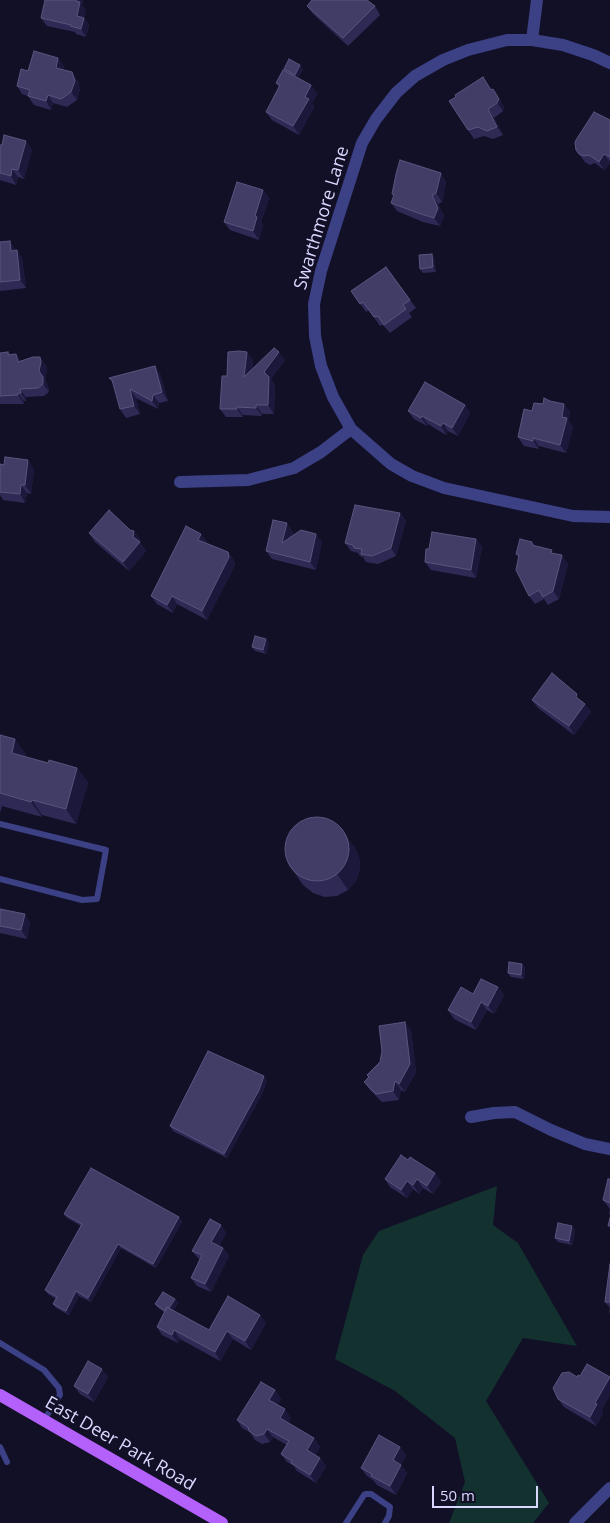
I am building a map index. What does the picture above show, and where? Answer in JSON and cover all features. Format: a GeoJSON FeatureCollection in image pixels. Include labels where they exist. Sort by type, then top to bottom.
{"type":"FeatureCollection","features":[{"type":"Feature","properties":{"kind":"main road","name":"East Deer Park Road"},"geometry":{"type":"LineString","coordinates":[[0,1395],[222,1523]]}},
{"type":"Feature","properties":{"kind":"street"},"geometry":{"type":"LineString","coordinates":[[532,40],[537,0]]}},
{"type":"Feature","properties":{"kind":"street","name":"Swarthmore Lane"},"geometry":{"type":"LineString","coordinates":[[610,63],[563,44],[532,40],[507,40],[468,50],[443,60],[415,76],[396,93],[376,119],[362,143],[321,271],[314,304],[316,343],[321,366],[330,389],[351,429],[392,464],[412,476],[444,488],[573,516],[610,517]]}},
{"type":"Feature","properties":{"kind":"street"},"geometry":{"type":"LineString","coordinates":[[180,482],[248,480],[294,468],[321,452],[351,429]]}},
{"type":"Feature","properties":{"kind":"street"},"geometry":{"type":"LineString","coordinates":[[471,1117],[516,1112],[551,1130],[610,1150]]}},
{"type":"Feature","properties":{"kind":"street"},"geometry":{"type":"LineString","coordinates":[[574,1523],[606,1501],[610,1488]]}},
{"type":"Feature","properties":{"kind":"lane"},"geometry":{"type":"LineString","coordinates":[[0,824],[106,850],[97,899],[82,900],[0,879]]}},
{"type":"Feature","properties":{"kind":"lane"},"geometry":{"type":"LineString","coordinates":[[0,1343],[44,1370],[60,1388],[60,1396],[44,1420]]}},
{"type":"Feature","properties":{"kind":"lane"},"geometry":{"type":"LineString","coordinates":[[0,1448],[7,1462]]}},
{"type":"Feature","properties":{"kind":"lane"},"geometry":{"type":"LineString","coordinates":[[346,1523],[366,1494],[371,1494],[390,1507],[389,1516],[385,1523]]}},
{"type":"Feature","properties":{"kind":"green space"},"geometry":{"type":"Polygon","coordinates":[[[497,1186],[493,1225],[518,1243],[577,1346],[523,1338],[486,1401],[549,1503],[533,1523],[449,1523],[465,1482],[455,1438],[395,1391],[335,1359],[363,1255],[379,1231],[497,1186]]]}},
{"type":"Feature","properties":{"kind":"building"},"geometry":{"type":"Polygon","coordinates":[[[45,0],[76,0],[80,2],[77,16],[84,18],[81,29],[41,18],[45,0]]]}},
{"type":"Feature","properties":{"kind":"building"},"geometry":{"type":"Polygon","coordinates":[[[312,0],[367,0],[375,6],[343,38],[307,6],[312,0]]]}},
{"type":"Feature","properties":{"kind":"building"},"geometry":{"type":"Polygon","coordinates":[[[34,51],[58,58],[56,68],[72,72],[75,81],[71,92],[61,99],[48,95],[46,101],[28,96],[30,90],[17,86],[21,69],[28,71],[34,51]]]}},
{"type":"Feature","properties":{"kind":"building"},"geometry":{"type":"Polygon","coordinates":[[[289,59],[300,65],[295,75],[284,69],[289,59]]]}},
{"type":"Feature","properties":{"kind":"building"},"geometry":{"type":"Polygon","coordinates":[[[283,70],[311,85],[305,97],[309,99],[293,126],[266,112],[280,85],[276,83],[283,70]]]}},
{"type":"Feature","properties":{"kind":"building"},"geometry":{"type":"Polygon","coordinates":[[[483,77],[499,99],[497,103],[488,109],[497,127],[487,131],[478,127],[468,130],[449,101],[483,77]]]}},
{"type":"Feature","properties":{"kind":"building"},"geometry":{"type":"Polygon","coordinates":[[[594,112],[610,120],[610,157],[604,154],[599,162],[589,155],[579,154],[575,143],[594,112]]]}},
{"type":"Feature","properties":{"kind":"building"},"geometry":{"type":"Polygon","coordinates":[[[4,135],[26,141],[18,170],[12,169],[11,176],[0,173],[0,145],[2,145],[4,135]]]}},
{"type":"Feature","properties":{"kind":"building"},"geometry":{"type":"Polygon","coordinates":[[[400,160],[441,173],[436,193],[432,195],[438,208],[434,218],[391,203],[400,160]]]}},
{"type":"Feature","properties":{"kind":"building"},"geometry":{"type":"Polygon","coordinates":[[[237,182],[263,190],[255,216],[257,217],[253,231],[224,222],[237,182]]]}},
{"type":"Feature","properties":{"kind":"building"},"geometry":{"type":"Polygon","coordinates":[[[10,241],[11,251],[17,250],[20,280],[0,282],[0,242],[10,241]]]}},
{"type":"Feature","properties":{"kind":"building"},"geometry":{"type":"Polygon","coordinates":[[[432,254],[433,267],[420,269],[419,255],[432,254]]]}},
{"type":"Feature","properties":{"kind":"building"},"geometry":{"type":"Polygon","coordinates":[[[386,267],[410,300],[403,305],[406,309],[384,325],[378,316],[374,317],[363,302],[360,304],[351,291],[386,267]]]}},
{"type":"Feature","properties":{"kind":"building"},"geometry":{"type":"Polygon","coordinates":[[[274,348],[279,352],[264,372],[269,377],[268,405],[256,405],[256,408],[237,407],[237,409],[220,409],[222,376],[227,376],[228,352],[247,352],[244,377],[274,348]]]}},
{"type":"Feature","properties":{"kind":"building"},"geometry":{"type":"Polygon","coordinates":[[[8,352],[8,355],[16,354],[18,362],[33,357],[40,357],[39,371],[43,377],[43,384],[38,388],[20,389],[21,393],[18,393],[18,395],[0,396],[0,353],[8,352]]]}},
{"type":"Feature","properties":{"kind":"building"},"geometry":{"type":"Polygon","coordinates":[[[155,366],[162,392],[153,395],[152,401],[130,389],[134,406],[120,409],[112,380],[109,378],[155,366]]]}},
{"type":"Feature","properties":{"kind":"building"},"geometry":{"type":"Polygon","coordinates":[[[425,382],[465,405],[452,428],[443,423],[441,426],[408,411],[425,382]]]}},
{"type":"Feature","properties":{"kind":"building"},"geometry":{"type":"Polygon","coordinates":[[[544,398],[564,404],[562,417],[567,418],[560,445],[533,438],[533,441],[518,437],[524,409],[532,411],[534,403],[543,404],[544,398]]]}},
{"type":"Feature","properties":{"kind":"building"},"geometry":{"type":"Polygon","coordinates":[[[5,457],[28,460],[25,485],[21,485],[20,494],[0,492],[0,464],[4,465],[5,457]]]}},
{"type":"Feature","properties":{"kind":"building"},"geometry":{"type":"Polygon","coordinates":[[[355,505],[400,513],[391,548],[372,556],[361,554],[362,549],[354,548],[353,545],[345,543],[355,505]]]}},
{"type":"Feature","properties":{"kind":"building"},"geometry":{"type":"Polygon","coordinates":[[[109,510],[130,530],[134,531],[133,537],[140,542],[123,562],[89,533],[109,510]]]}},
{"type":"Feature","properties":{"kind":"building"},"geometry":{"type":"Polygon","coordinates":[[[273,520],[287,523],[282,543],[301,530],[316,534],[310,562],[266,551],[273,520]]]}},
{"type":"Feature","properties":{"kind":"building"},"geometry":{"type":"Polygon","coordinates":[[[186,526],[201,534],[198,540],[228,552],[229,557],[202,611],[172,596],[167,605],[151,596],[186,526]]]}},
{"type":"Feature","properties":{"kind":"building"},"geometry":{"type":"Polygon","coordinates":[[[432,532],[476,539],[471,570],[425,562],[426,549],[429,549],[432,532]]]}},
{"type":"Feature","properties":{"kind":"building"},"geometry":{"type":"Polygon","coordinates":[[[520,539],[532,542],[532,545],[552,550],[551,553],[562,555],[553,591],[543,597],[539,590],[529,596],[516,570],[519,555],[516,554],[520,539]]]}},
{"type":"Feature","properties":{"kind":"building"},"geometry":{"type":"Polygon","coordinates":[[[255,636],[266,639],[263,650],[252,647],[255,636]]]}},
{"type":"Feature","properties":{"kind":"building"},"geometry":{"type":"Polygon","coordinates":[[[552,673],[577,694],[576,697],[585,704],[569,726],[532,700],[552,673]]]}},
{"type":"Feature","properties":{"kind":"building"},"geometry":{"type":"Polygon","coordinates":[[[0,735],[15,739],[12,753],[48,763],[49,760],[77,768],[66,809],[0,793],[0,735]]]}},
{"type":"Feature","properties":{"kind":"building"},"geometry":{"type":"Polygon","coordinates":[[[317,817],[335,823],[343,831],[349,849],[343,867],[335,875],[317,881],[299,875],[291,867],[285,849],[291,831],[299,823],[317,817]]]}},
{"type":"Feature","properties":{"kind":"building"},"geometry":{"type":"Polygon","coordinates":[[[0,909],[25,914],[21,930],[0,926],[0,909]]]}},
{"type":"Feature","properties":{"kind":"building"},"geometry":{"type":"Polygon","coordinates":[[[509,962],[522,964],[521,975],[508,973],[509,962]]]}},
{"type":"Feature","properties":{"kind":"building"},"geometry":{"type":"Polygon","coordinates":[[[481,979],[498,987],[488,1006],[481,1002],[471,1022],[448,1010],[461,987],[473,994],[481,979]]]}},
{"type":"Feature","properties":{"kind":"building"},"geometry":{"type":"Polygon","coordinates":[[[405,1022],[410,1064],[399,1084],[395,1081],[393,1091],[376,1094],[364,1082],[369,1077],[367,1075],[380,1062],[382,1051],[379,1026],[405,1022]]]}},
{"type":"Feature","properties":{"kind":"building"},"geometry":{"type":"Polygon","coordinates":[[[208,1051],[264,1076],[259,1090],[224,1154],[170,1126],[208,1051]]]}},
{"type":"Feature","properties":{"kind":"building"},"geometry":{"type":"Polygon","coordinates":[[[401,1155],[408,1160],[410,1157],[435,1173],[427,1186],[417,1179],[413,1185],[407,1181],[401,1190],[385,1179],[401,1155]]]}},
{"type":"Feature","properties":{"kind":"building"},"geometry":{"type":"Polygon","coordinates":[[[91,1168],[179,1217],[153,1264],[118,1244],[88,1298],[76,1291],[66,1311],[53,1304],[57,1297],[45,1290],[82,1224],[64,1214],[91,1168]]]}},
{"type":"Feature","properties":{"kind":"building"},"geometry":{"type":"Polygon","coordinates":[[[608,1179],[610,1179],[610,1203],[603,1200],[608,1179]]]}},
{"type":"Feature","properties":{"kind":"building"},"geometry":{"type":"Polygon","coordinates":[[[210,1219],[221,1225],[211,1242],[223,1248],[205,1284],[191,1278],[202,1255],[192,1251],[210,1219]]]}},
{"type":"Feature","properties":{"kind":"building"},"geometry":{"type":"Polygon","coordinates":[[[558,1223],[572,1226],[569,1241],[555,1238],[558,1223]]]}},
{"type":"Feature","properties":{"kind":"building"},"geometry":{"type":"Polygon","coordinates":[[[610,1264],[610,1302],[605,1302],[610,1264]]]}},
{"type":"Feature","properties":{"kind":"building"},"geometry":{"type":"Polygon","coordinates":[[[163,1292],[175,1299],[165,1311],[155,1304],[163,1292]]]}},
{"type":"Feature","properties":{"kind":"building"},"geometry":{"type":"Polygon","coordinates":[[[228,1296],[260,1315],[245,1341],[227,1331],[215,1352],[174,1330],[172,1335],[157,1327],[167,1307],[209,1330],[228,1296]]]}},
{"type":"Feature","properties":{"kind":"building"},"geometry":{"type":"Polygon","coordinates":[[[88,1361],[102,1369],[88,1394],[74,1386],[88,1361]]]}},
{"type":"Feature","properties":{"kind":"building"},"geometry":{"type":"Polygon","coordinates":[[[587,1364],[610,1377],[595,1403],[597,1404],[590,1417],[558,1399],[553,1388],[562,1373],[569,1372],[577,1377],[578,1375],[580,1376],[587,1364]]]}},
{"type":"Feature","properties":{"kind":"building"},"geometry":{"type":"Polygon","coordinates":[[[261,1382],[275,1390],[269,1400],[285,1409],[280,1418],[314,1438],[307,1450],[320,1458],[310,1475],[281,1454],[289,1441],[267,1429],[264,1434],[256,1436],[249,1431],[248,1427],[237,1420],[261,1382]]]}},
{"type":"Feature","properties":{"kind":"building"},"geometry":{"type":"Polygon","coordinates":[[[379,1435],[400,1447],[393,1460],[401,1465],[390,1486],[371,1476],[372,1474],[361,1468],[379,1435]]]}}]}
